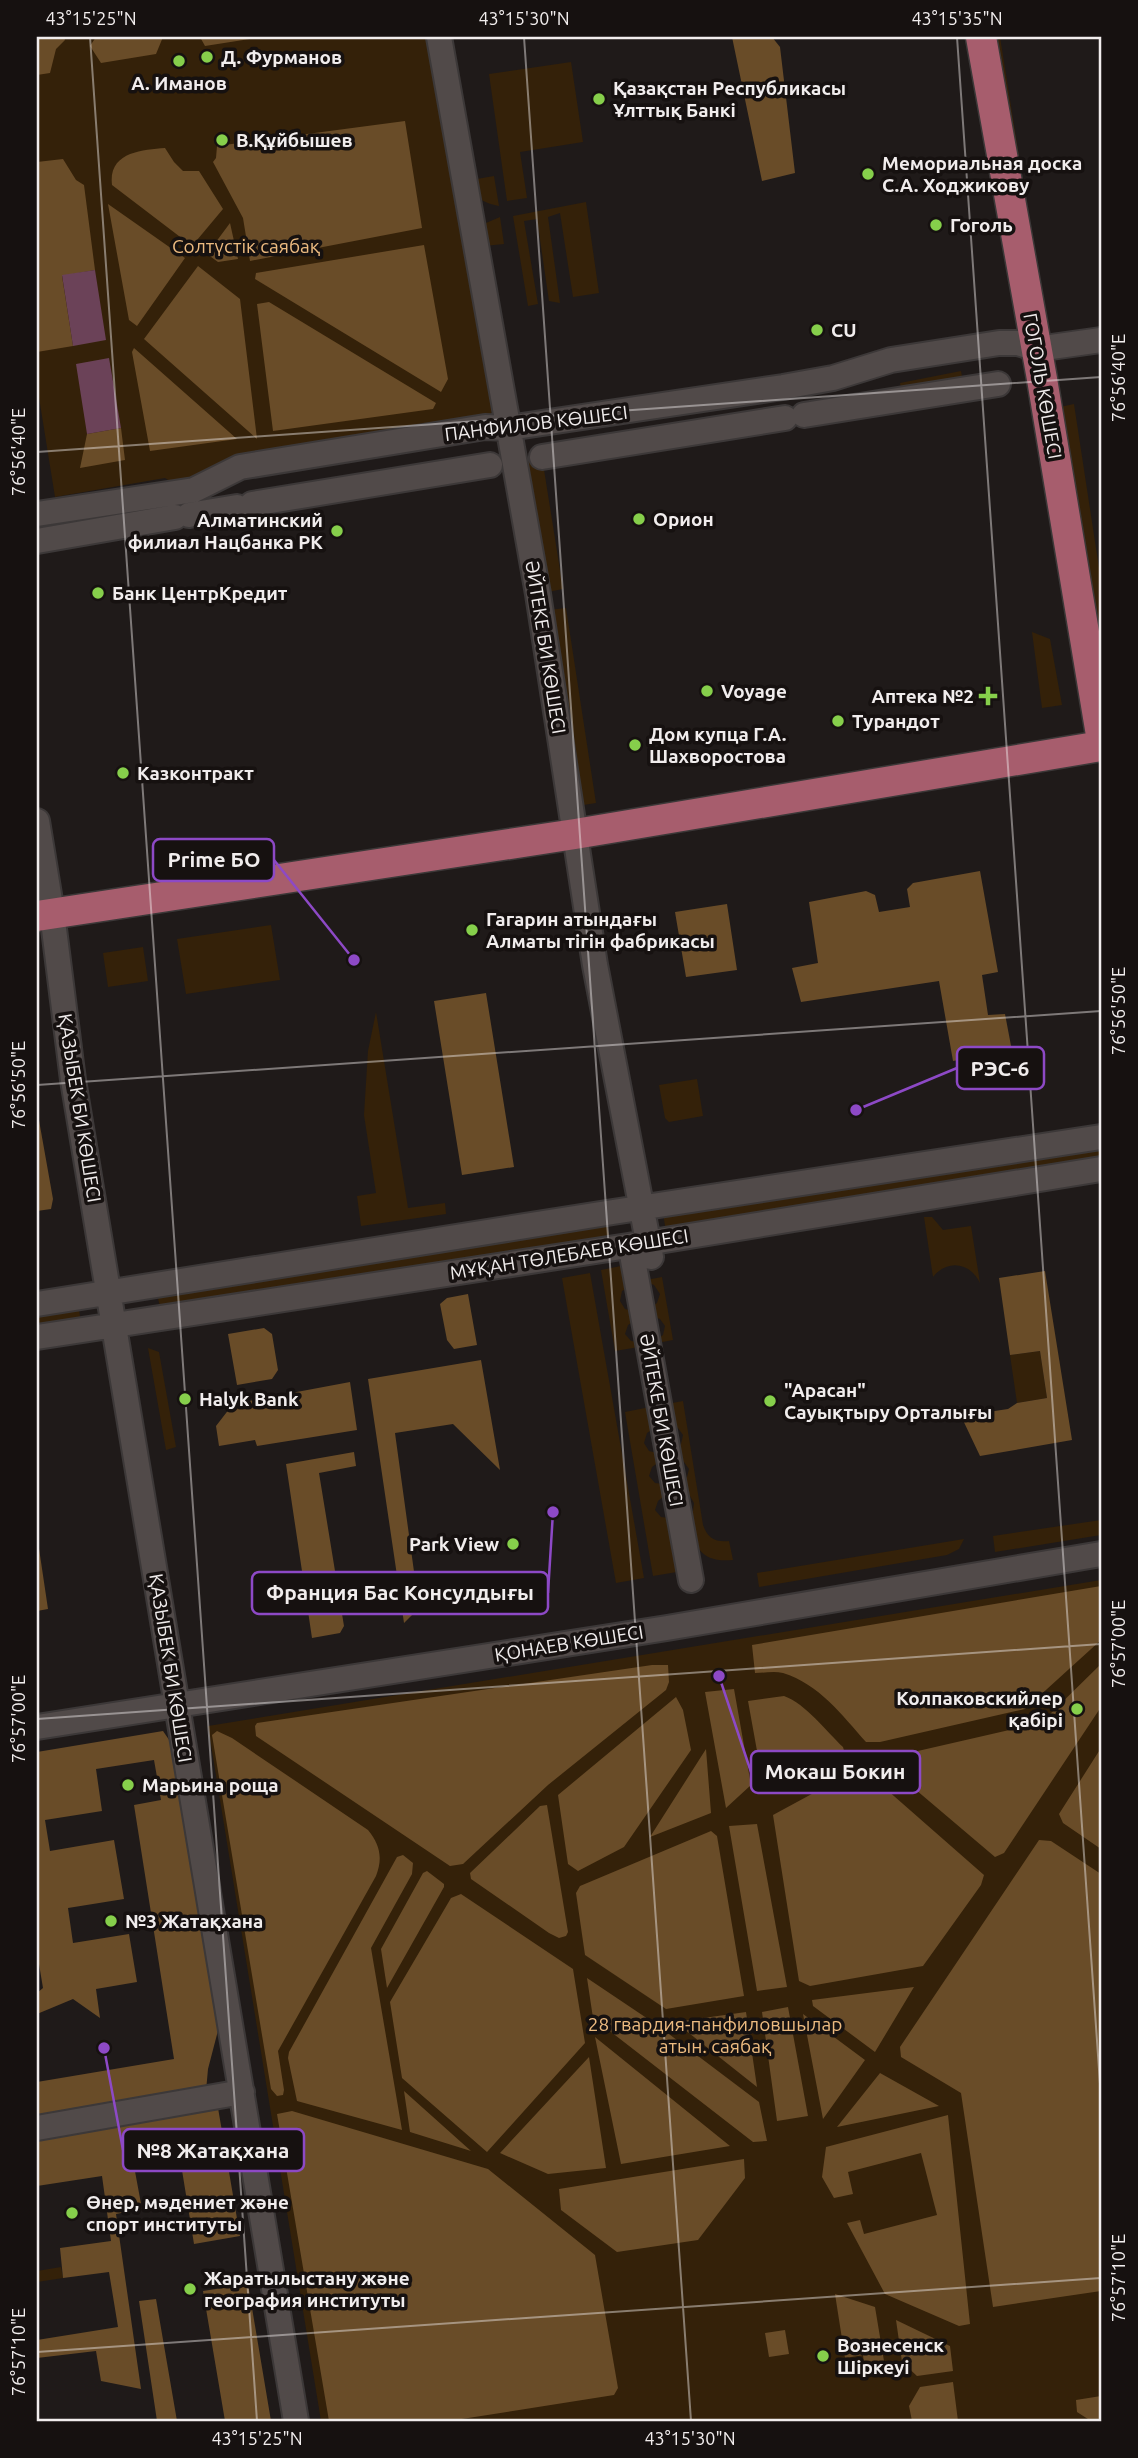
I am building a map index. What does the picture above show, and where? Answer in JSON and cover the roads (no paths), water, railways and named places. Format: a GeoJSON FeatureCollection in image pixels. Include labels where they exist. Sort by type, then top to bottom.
{"type":"FeatureCollection","features":[{"type":"Feature","properties":{"kind":"main road","name":"ГОГОЛЬ КӨШЕСІ"},"geometry":{"type":"LineString","coordinates":[[981,37],[1047,348],[1101,735]]}},
{"type":"Feature","properties":{"kind":"main road"},"geometry":{"type":"LineString","coordinates":[[44,914],[575,834],[1101,746]]}},
{"type":"Feature","properties":{"kind":"street","name":"ӘЙТЕКЕ БИ КӨШЕСІ"},"geometry":{"type":"LineString","coordinates":[[439,37],[538,594],[595,965],[640,1208],[644,1253],[691,1580]]}},
{"type":"Feature","properties":{"kind":"street","name":"ПАНФИЛОВ КӨШЕСІ"},"geometry":{"type":"LineString","coordinates":[[37,514],[194,490],[240,467],[485,427],[509,428],[783,387],[833,378],[891,360],[990,344],[1018,343],[1047,348],[1101,340]]}},
{"type":"Feature","properties":{"kind":"street","name":"ПАНФИЛОВ КӨШЕСІ"},"geometry":{"type":"LineString","coordinates":[[542,457],[998,384]]}},
{"type":"Feature","properties":{"kind":"street","name":"ПАНФИЛОВ КӨШЕСІ"},"geometry":{"type":"LineString","coordinates":[[37,541],[490,465]]}},
{"type":"Feature","properties":{"kind":"street"},"geometry":{"type":"LineString","coordinates":[[37,821],[44,914]]}},
{"type":"Feature","properties":{"kind":"street","name":"ҚАЗЫБЕК БИ КӨШЕСІ"},"geometry":{"type":"LineString","coordinates":[[44,914],[74,1080],[296,2421]]}},
{"type":"Feature","properties":{"kind":"street","name":"МҰҚАН ТӨЛЕБАЕВ КӨШЕСІ"},"geometry":{"type":"LineString","coordinates":[[37,1304],[1101,1138]]}},
{"type":"Feature","properties":{"kind":"street","name":"МҰҚАН ТӨЛЕБАЕВ КӨШЕСІ"},"geometry":{"type":"LineString","coordinates":[[37,1337],[114,1324],[644,1253],[1101,1168]]}},
{"type":"Feature","properties":{"kind":"street","name":"ҚОНАЕВ КӨШЕСІ"},"geometry":{"type":"LineString","coordinates":[[37,1727],[667,1628],[1101,1554]]}},
{"type":"Feature","properties":{"kind":"street"},"geometry":{"type":"LineString","coordinates":[[37,2128],[242,2092]]}},
{"type":"Feature","properties":{"kind":"place","name":"Д. Фурманов"},"geometry":{"type":"Point","coordinates":[207,57]}},
{"type":"Feature","properties":{"kind":"place","name":"А. Иманов"},"geometry":{"type":"Point","coordinates":[179,61]}},
{"type":"Feature","properties":{"kind":"place","name":"Қазақстан Республикасы Ұлттық Банкі"},"geometry":{"type":"Point","coordinates":[599,99]}},
{"type":"Feature","properties":{"kind":"place","name":"В.Құйбышев"},"geometry":{"type":"Point","coordinates":[222,140]}},
{"type":"Feature","properties":{"kind":"place","name":"Мемориальная доска С.А. Ходжикову"},"geometry":{"type":"Point","coordinates":[868,174]}},
{"type":"Feature","properties":{"kind":"place","name":"Гоголь"},"geometry":{"type":"Point","coordinates":[936,225]}},
{"type":"Feature","properties":{"kind":"place","name":"CU"},"geometry":{"type":"Point","coordinates":[817,330]}},
{"type":"Feature","properties":{"kind":"place","name":"Орион"},"geometry":{"type":"Point","coordinates":[639,519]}},
{"type":"Feature","properties":{"kind":"place","name":"Алматинский филиал Нацбанка РК"},"geometry":{"type":"Point","coordinates":[337,531]}},
{"type":"Feature","properties":{"kind":"place","name":"Банк ЦентрКредит"},"geometry":{"type":"Point","coordinates":[98,593]}},
{"type":"Feature","properties":{"kind":"place","name":"Voyage"},"geometry":{"type":"Point","coordinates":[707,691]}},
{"type":"Feature","properties":{"kind":"place","name":"Аптека №2"},"geometry":{"type":"Point","coordinates":[988,696]}},
{"type":"Feature","properties":{"kind":"place","name":"Турандот"},"geometry":{"type":"Point","coordinates":[838,721]}},
{"type":"Feature","properties":{"kind":"place","name":"Дом купца Г.А. Шахворостова"},"geometry":{"type":"Point","coordinates":[635,745]}},
{"type":"Feature","properties":{"kind":"place","name":"Казконтракт"},"geometry":{"type":"Point","coordinates":[123,773]}},
{"type":"Feature","properties":{"kind":"place","name":"Гагарин атындағы Алматы тігін фабрикасы"},"geometry":{"type":"Point","coordinates":[472,930]}},
{"type":"Feature","properties":{"kind":"place","name":"Prime БО"},"geometry":{"type":"Point","coordinates":[354,960]}},
{"type":"Feature","properties":{"kind":"place","name":"РЭС-6"},"geometry":{"type":"Point","coordinates":[856,1110]}},
{"type":"Feature","properties":{"kind":"place","name":"Halyk Bank"},"geometry":{"type":"Point","coordinates":[185,1399]}},
{"type":"Feature","properties":{"kind":"place","name":"\"Арасан\" Сауықтыру Орталығы"},"geometry":{"type":"Point","coordinates":[770,1401]}},
{"type":"Feature","properties":{"kind":"place","name":"Франция Бас Консулдығы"},"geometry":{"type":"Point","coordinates":[553,1512]}},
{"type":"Feature","properties":{"kind":"place","name":"Park View"},"geometry":{"type":"Point","coordinates":[513,1544]}},
{"type":"Feature","properties":{"kind":"place","name":"Мокаш Бокин"},"geometry":{"type":"Point","coordinates":[719,1676]}},
{"type":"Feature","properties":{"kind":"place","name":"Колпаковскийлер қабірі"},"geometry":{"type":"Point","coordinates":[1077,1709]}},
{"type":"Feature","properties":{"kind":"place","name":"Марьина роща"},"geometry":{"type":"Point","coordinates":[128,1785]}},
{"type":"Feature","properties":{"kind":"place","name":"№3 Жатақхана"},"geometry":{"type":"Point","coordinates":[111,1921]}},
{"type":"Feature","properties":{"kind":"place","name":"№8 Жатақхана"},"geometry":{"type":"Point","coordinates":[104,2048]}},
{"type":"Feature","properties":{"kind":"place","name":"Өнер, мәдениет және спорт институты"},"geometry":{"type":"Point","coordinates":[72,2213]}},
{"type":"Feature","properties":{"kind":"place","name":"Жаратылыстану және география институты"},"geometry":{"type":"Point","coordinates":[190,2289]}},
{"type":"Feature","properties":{"kind":"place","name":"Вознесенск Шіркеуі"},"geometry":{"type":"Point","coordinates":[823,2356]}},
{"type":"Feature","properties":{"kind":"park label","name":"Солтүстік саябақ"},"geometry":{"type":"Point","coordinates":[246,246]}},
{"type":"Feature","properties":{"kind":"park label","name":"28 гвардия-панфиловшылар атын. саябақ"},"geometry":{"type":"Point","coordinates":[715,2035]}}]}
